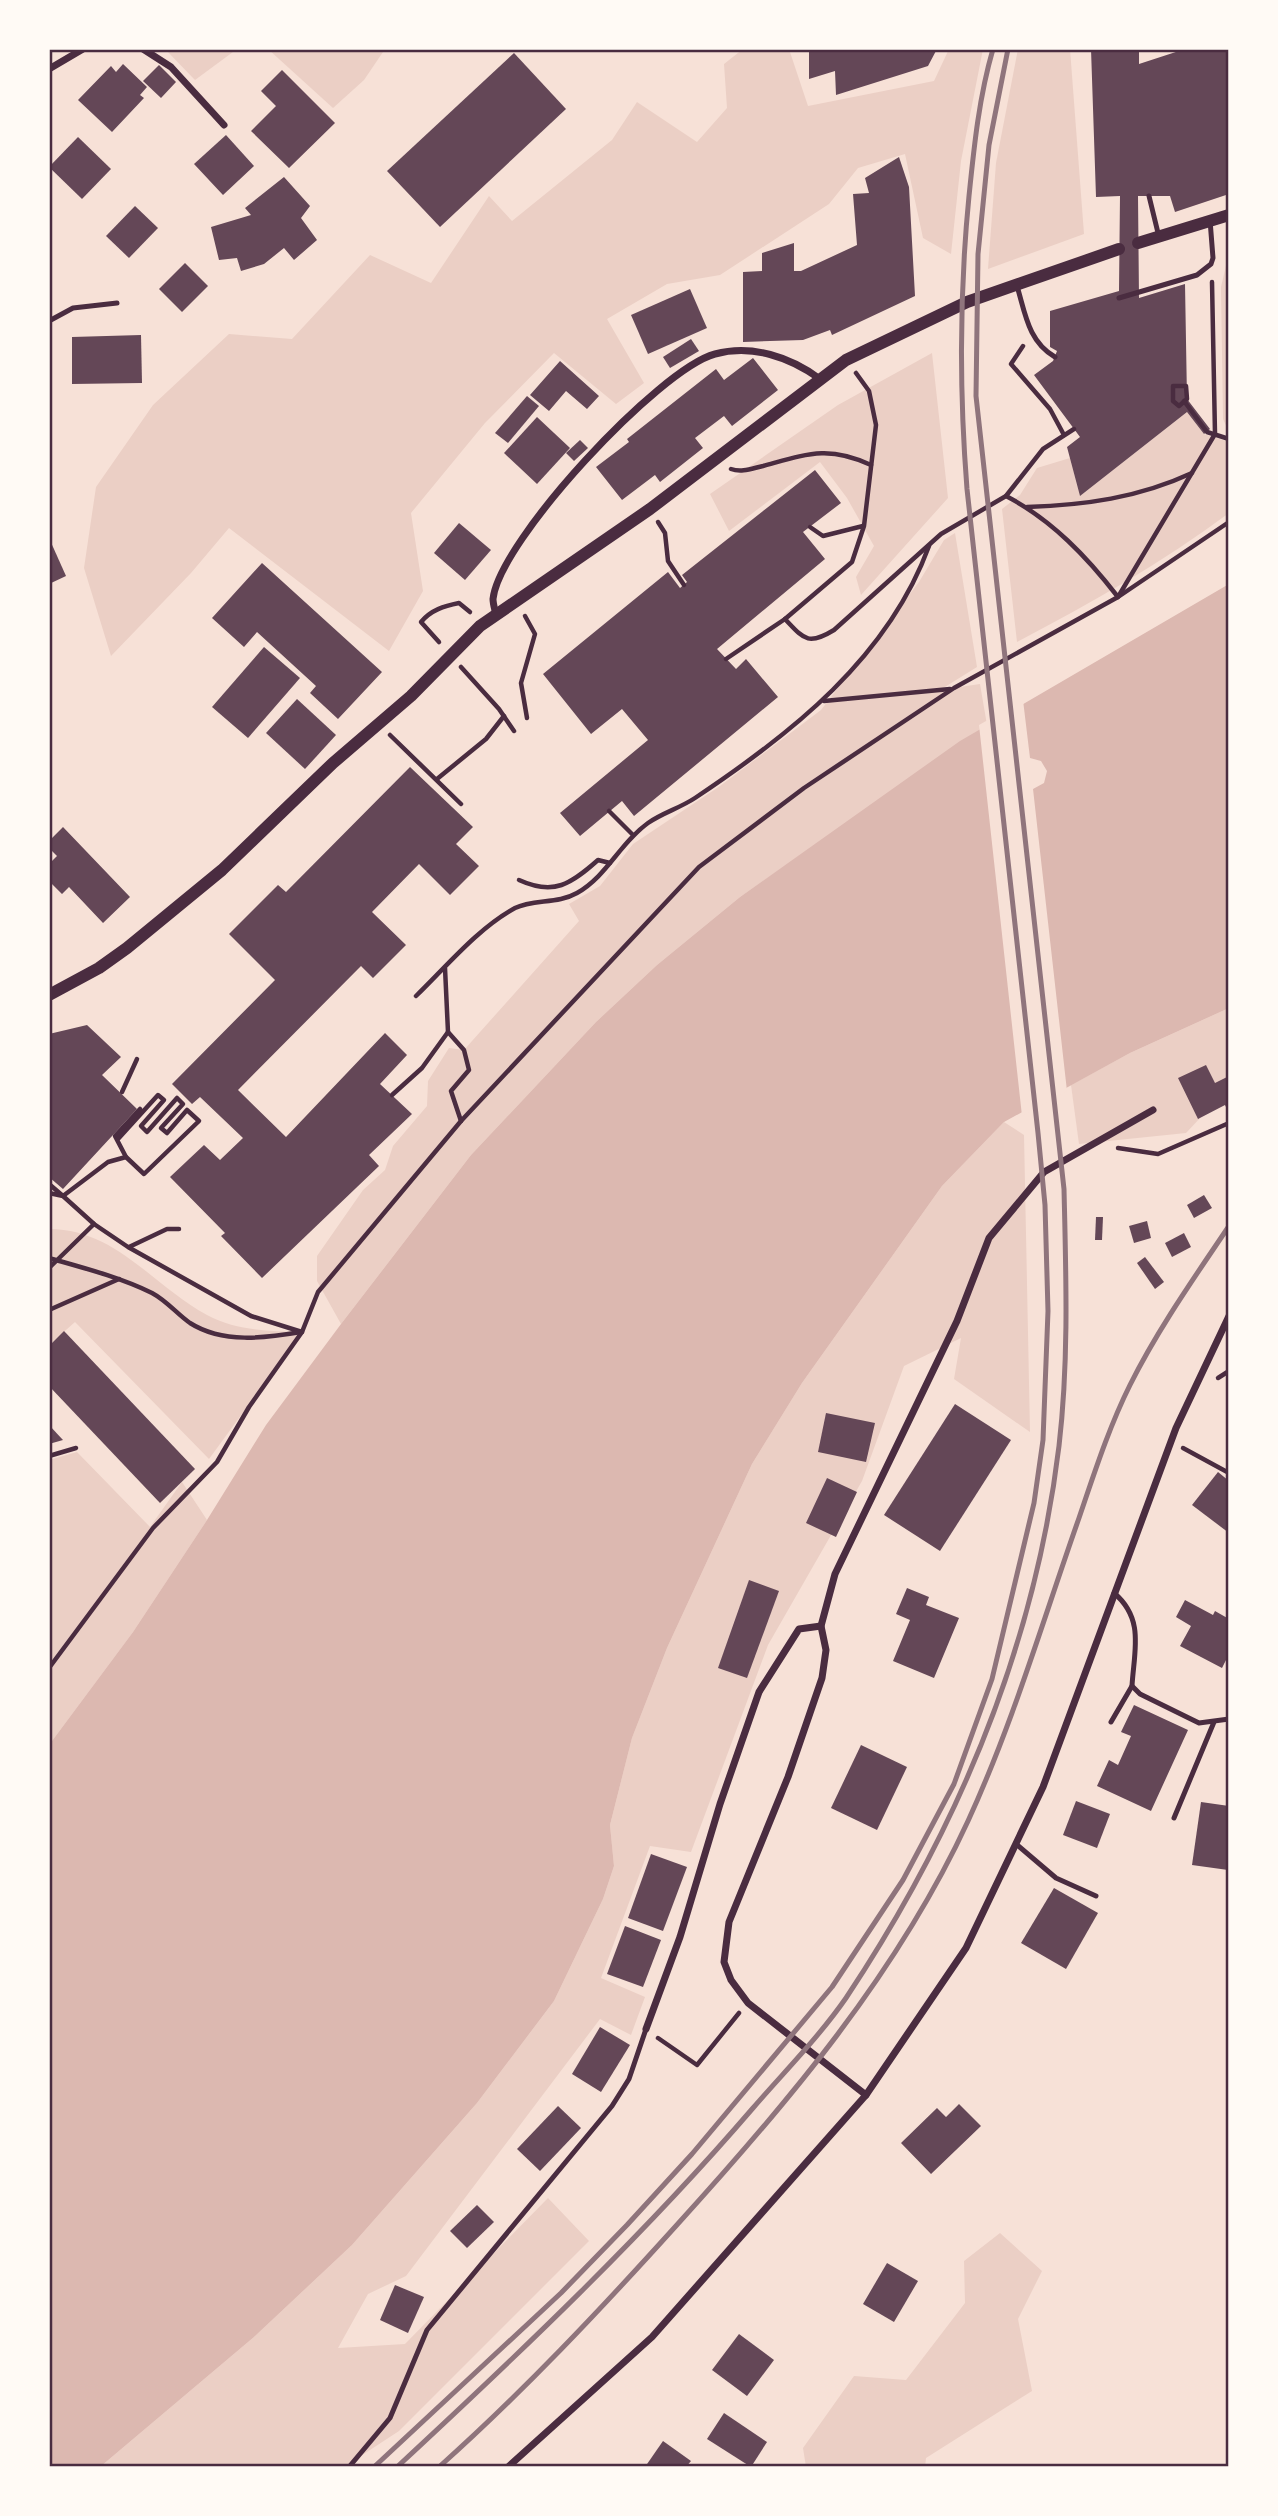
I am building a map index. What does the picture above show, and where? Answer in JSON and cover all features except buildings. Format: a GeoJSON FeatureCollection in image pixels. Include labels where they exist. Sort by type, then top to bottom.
{"type":"FeatureCollection","features":[{"type":"Feature","properties":{"kind":"street"},"geometry":{"type":"LineString","coordinates":[[49,69],[83,49]]}},
{"type":"Feature","properties":{"kind":"street"},"geometry":{"type":"LineString","coordinates":[[143,49],[171,67],[224,125]]}},
{"type":"Feature","properties":{"kind":"street"},"geometry":{"type":"LineString","coordinates":[[1138,243],[1229,215]]}},
{"type":"Feature","properties":{"kind":"street"},"geometry":{"type":"LineString","coordinates":[[49,995],[99,968],[222,870],[333,763],[378,726],[480,626],[650,509],[846,360],[927,320],[1119,249]]}},
{"type":"Feature","properties":{"kind":"street"},"geometry":{"type":"LineString","coordinates":[[496,615],[493,600],[512,556],[557,492],[597,447],[674,378],[714,354],[752,352],[777,355],[799,363],[820,379]]}},
{"type":"Feature","properties":{"kind":"street"},"geometry":{"type":"LineString","coordinates":[[866,2095],[842,2073],[748,2003],[731,1980],[724,1962],[729,1922],[788,1777],[822,1678],[826,1650],[821,1626],[835,1574],[957,1321],[989,1238],[1044,1172],[1078,1150],[1153,1110]]}},
{"type":"Feature","properties":{"kind":"street"},"geometry":{"type":"LineString","coordinates":[[508,2467],[652,2337],[866,2095],[966,1948],[1043,1787],[1171,1442],[1229,1316]]}},
{"type":"Feature","properties":{"kind":"street"},"geometry":{"type":"LineString","coordinates":[[646,2029],[680,1937],[720,1804],[759,1692],[799,1629],[821,1626]]}},
{"type":"Feature","properties":{"kind":"lane"},"geometry":{"type":"LineString","coordinates":[[1149,197],[1158,237]]}},
{"type":"Feature","properties":{"kind":"lane"},"geometry":{"type":"LineString","coordinates":[[1119,298],[1197,275],[1211,264],[1210,220]]}},
{"type":"Feature","properties":{"kind":"lane"},"geometry":{"type":"LineString","coordinates":[[1017,286],[1032,334],[1039,345],[1055,357]]}},
{"type":"Feature","properties":{"kind":"lane"},"geometry":{"type":"LineString","coordinates":[[49,321],[74,308],[117,303]]}},
{"type":"Feature","properties":{"kind":"lane"},"geometry":{"type":"LineString","coordinates":[[1111,1722],[1132,1686],[1138,1648],[1134,1618],[1125,1602],[1114,1593]]}},
{"type":"Feature","properties":{"kind":"lane"},"geometry":{"type":"LineString","coordinates":[[1132,1686],[1140,1694],[1199,1723],[1229,1719]]}},
{"type":"Feature","properties":{"kind":"lane"},"geometry":{"type":"LineString","coordinates":[[1174,1818],[1214,1722]]}},
{"type":"Feature","properties":{"kind":"lane"},"geometry":{"type":"LineString","coordinates":[[1016,1844],[1056,1878],[1096,1896]]}},
{"type":"Feature","properties":{"kind":"lane"},"geometry":{"type":"LineString","coordinates":[[349,2467],[390,2418],[427,2330],[612,2106],[629,2079],[646,2029]]}},
{"type":"Feature","properties":{"kind":"path"},"geometry":{"type":"LineString","coordinates":[[1118,597],[1215,434],[1211,264]]}},
{"type":"Feature","properties":{"kind":"path"},"geometry":{"type":"LineString","coordinates":[[1032,334],[1011,363],[1050,409],[1064,435]]}},
{"type":"Feature","properties":{"kind":"path"},"geometry":{"type":"LineString","coordinates":[[1184,401],[1179,405],[1173,401],[1173,386],[1186,386],[1184,401],[1207,432],[1229,439]]}},
{"type":"Feature","properties":{"kind":"path"},"geometry":{"type":"LineString","coordinates":[[726,659],[785,620],[852,562],[864,526],[876,425],[869,391]]}},
{"type":"Feature","properties":{"kind":"path"},"geometry":{"type":"LineString","coordinates":[[785,620],[802,638],[818,640],[854,615],[907,562],[941,534],[1006,496],[1043,449],[1074,429]]}},
{"type":"Feature","properties":{"kind":"path"},"geometry":{"type":"LineString","coordinates":[[718,456],[727,468],[736,471],[829,452],[847,454],[871,465]]}},
{"type":"Feature","properties":{"kind":"path"},"geometry":{"type":"LineString","coordinates":[[1027,507],[1079,506],[1113,500],[1165,485],[1192,473]]}},
{"type":"Feature","properties":{"kind":"path"},"geometry":{"type":"LineString","coordinates":[[1006,496],[1027,507],[1086,556],[1118,597]]}},
{"type":"Feature","properties":{"kind":"path"},"geometry":{"type":"LineString","coordinates":[[650,509],[665,533],[668,561],[684,585]]}},
{"type":"Feature","properties":{"kind":"path"},"geometry":{"type":"LineString","coordinates":[[49,1668],[153,1528],[212,1469],[249,1407],[302,1332],[318,1292],[461,1121],[699,867],[804,788],[954,688],[1118,597],[1229,522]]}},
{"type":"Feature","properties":{"kind":"path"},"geometry":{"type":"LineString","coordinates":[[810,527],[823,536],[864,526]]}},
{"type":"Feature","properties":{"kind":"path"},"geometry":{"type":"LineString","coordinates":[[416,996],[486,928],[517,907],[574,895],[595,881],[633,835],[650,821],[690,801],[759,754],[824,701],[898,608],[918,578],[929,546]]}},
{"type":"Feature","properties":{"kind":"path"},"geometry":{"type":"LineString","coordinates":[[428,630],[421,622],[441,607],[459,603],[472,613]]}},
{"type":"Feature","properties":{"kind":"path"},"geometry":{"type":"LineString","coordinates":[[527,718],[521,683],[535,634]]}},
{"type":"Feature","properties":{"kind":"path"},"geometry":{"type":"LineString","coordinates":[[824,701],[954,688]]}},
{"type":"Feature","properties":{"kind":"path"},"geometry":{"type":"LineString","coordinates":[[499,709],[513,731]]}},
{"type":"Feature","properties":{"kind":"path"},"geometry":{"type":"LineString","coordinates":[[437,779],[486,739],[504,716]]}},
{"type":"Feature","properties":{"kind":"path"},"geometry":{"type":"LineString","coordinates":[[378,726],[461,804]]}},
{"type":"Feature","properties":{"kind":"path"},"geometry":{"type":"LineString","coordinates":[[609,811],[633,835]]}},
{"type":"Feature","properties":{"kind":"path"},"geometry":{"type":"LineString","coordinates":[[519,880],[538,888],[561,886],[580,876],[598,860],[610,863]]}},
{"type":"Feature","properties":{"kind":"path"},"geometry":{"type":"LineString","coordinates":[[392,1096],[422,1068],[448,1032],[445,968]]}},
{"type":"Feature","properties":{"kind":"path"},"geometry":{"type":"LineString","coordinates":[[448,1032],[464,1050],[469,1070],[451,1091],[461,1121]]}},
{"type":"Feature","properties":{"kind":"path"},"geometry":{"type":"LineString","coordinates":[[122,1092],[136,1059]]}},
{"type":"Feature","properties":{"kind":"path"},"geometry":{"type":"LineString","coordinates":[[118,1139],[158,1095],[164,1100],[141,1126],[147,1132],[177,1098],[183,1104],[161,1128],[167,1132],[187,1110],[199,1122],[144,1174],[127,1157],[115,1136],[140,1109]]}},
{"type":"Feature","properties":{"kind":"path"},"geometry":{"type":"LineString","coordinates":[[1078,1150],[1118,1148],[1158,1154],[1229,1123]]}},
{"type":"Feature","properties":{"kind":"path"},"geometry":{"type":"LineString","coordinates":[[49,1193],[63,1196],[108,1162],[127,1157]]}},
{"type":"Feature","properties":{"kind":"path"},"geometry":{"type":"LineString","coordinates":[[49,1184],[94,1224],[128,1247],[251,1316],[302,1332]]}},
{"type":"Feature","properties":{"kind":"path"},"geometry":{"type":"LineString","coordinates":[[49,1268],[94,1224]]}},
{"type":"Feature","properties":{"kind":"path"},"geometry":{"type":"LineString","coordinates":[[128,1247],[167,1230],[179,1230]]}},
{"type":"Feature","properties":{"kind":"path"},"geometry":{"type":"LineString","coordinates":[[49,1258],[120,1279],[154,1295],[188,1322],[209,1333],[246,1338],[302,1332]]}},
{"type":"Feature","properties":{"kind":"path"},"geometry":{"type":"LineString","coordinates":[[49,1310],[120,1279]]}},
{"type":"Feature","properties":{"kind":"path"},"geometry":{"type":"LineString","coordinates":[[1171,1442],[1229,1473]]}},
{"type":"Feature","properties":{"kind":"path"},"geometry":{"type":"LineString","coordinates":[[49,1456],[76,1448]]}},
{"type":"Feature","properties":{"kind":"path"},"geometry":{"type":"LineString","coordinates":[[646,2029],[697,2065],[748,2003]]}},
{"type":"Feature","properties":{"kind":"shaded area"},"geometry":{"type":"Polygon","coordinates":[[[165,49],[237,49],[195,80],[165,49]]]}},
{"type":"Feature","properties":{"kind":"shaded area"},"geometry":{"type":"Polygon","coordinates":[[[268,49],[385,49],[364,80],[333,108],[268,49]]]}},
{"type":"Feature","properties":{"kind":"shaded area"},"geometry":{"type":"Polygon","coordinates":[[[743,49],[789,49],[808,106],[934,81],[949,49],[983,49],[961,161],[951,254],[923,238],[905,154],[858,168],[829,204],[720,275],[667,284],[607,319],[644,383],[616,404],[554,353],[485,423],[411,513],[423,591],[389,651],[229,528],[191,573],[111,656],[84,568],[96,487],[153,405],[229,334],[292,339],[370,255],[431,283],[489,196],[512,221],[612,140],[637,102],[697,142],[727,108],[724,64],[743,49]]]}},
{"type":"Feature","properties":{"kind":"shaded area"},"geometry":{"type":"Polygon","coordinates":[[[1018,49],[1070,49],[1084,234],[988,269],[996,163],[1018,49]]]}},
{"type":"Feature","properties":{"kind":"shaded area"},"geometry":{"type":"Polygon","coordinates":[[[1229,253],[1229,432],[1223,419],[1221,287],[1229,253]]]}},
{"type":"Feature","properties":{"kind":"shaded area"},"geometry":{"type":"Polygon","coordinates":[[[932,353],[948,498],[861,595],[856,577],[874,546],[847,498],[820,462],[729,531],[710,494],[838,405],[932,353]]]}},
{"type":"Feature","properties":{"kind":"shaded area"},"geometry":{"type":"Polygon","coordinates":[[[1187,412],[1204,434],[1229,442],[1229,513],[1126,582],[1017,642],[1002,509],[1020,495],[1037,468],[1070,458],[1080,496],[1187,412]]]}},
{"type":"Feature","properties":{"kind":"shaded area"},"geometry":{"type":"Polygon","coordinates":[[[955,533],[977,667],[940,690],[980,684],[987,725],[740,897],[657,965],[596,1022],[471,1155],[341,1324],[317,1281],[317,1256],[363,1190],[385,1170],[393,1146],[427,1106],[428,1081],[449,1048],[464,1050],[579,921],[569,904],[600,886],[633,844],[720,786],[821,710],[919,582],[944,540],[955,533]]]}},
{"type":"Feature","properties":{"kind":"shaded area"},"geometry":{"type":"Polygon","coordinates":[[[1229,584],[1229,1008],[1130,1053],[1004,1122],[942,1186],[802,1383],[752,1464],[667,1648],[632,1738],[610,1825],[614,1866],[603,1899],[554,2001],[477,2103],[352,2245],[254,2337],[100,2467],[49,2467],[49,1745],[133,1632],[266,1425],[341,1324],[471,1155],[596,1022],[657,965],[740,897],[960,741],[1229,584]]]}},
{"type":"Feature","properties":{"kind":"shaded area"},"geometry":{"type":"Polygon","coordinates":[[[1229,1008],[1229,1087],[1186,1133],[1079,1144],[1071,1085],[1130,1053],[1229,1008]]]}},
{"type":"Feature","properties":{"kind":"shaded area"},"geometry":{"type":"Polygon","coordinates":[[[1004,1122],[1024,1135],[1030,1432],[954,1379],[961,1338],[904,1366],[862,1481],[768,1645],[691,1852],[650,1846],[601,1978],[645,1997],[631,2035],[600,2019],[406,2276],[368,2294],[338,2348],[405,2344],[548,2198],[589,2241],[399,2431],[344,2467],[100,2467],[254,2337],[352,2245],[477,2103],[554,2001],[603,1899],[614,1866],[610,1825],[632,1738],[667,1648],[752,1464],[802,1383],[942,1186],[1004,1122]]]}},
{"type":"Feature","properties":{"kind":"shaded area"},"geometry":{"type":"Polygon","coordinates":[[[49,1229],[94,1238],[133,1261],[187,1303],[218,1320],[253,1329],[302,1332],[209,1459],[75,1322],[49,1345],[49,1229]]]}},
{"type":"Feature","properties":{"kind":"shaded area"},"geometry":{"type":"Polygon","coordinates":[[[77,1452],[150,1527],[182,1482],[207,1520],[133,1632],[49,1745],[49,1460],[77,1452]]]}},
{"type":"Feature","properties":{"kind":"shaded area"},"geometry":{"type":"Polygon","coordinates":[[[1000,2233],[1042,2271],[1018,2319],[1032,2391],[926,2458],[925,2467],[806,2467],[803,2448],[854,2376],[906,2380],[965,2303],[964,2261],[1000,2233]]]}},
{"type":"Feature","properties":{"kind":"pier"},"geometry":{"type":"Polygon","coordinates":[[[1023,700],[1030,758],[1041,761],[1047,771],[1044,783],[1033,789],[1067,1091],[1022,1116],[979,725],[1023,700]]]}},
{"type":"Feature","properties":{"kind":"railway"},"geometry":{"type":"LineString","coordinates":[[374,2467],[561,2293],[627,2225],[692,2154],[832,1987],[903,1880],[954,1784],[992,1679],[1034,1503],[1043,1440],[1048,1311],[1045,1205],[967,489],[963,415],[961,342],[966,233],[978,122],[993,49]]}},
{"type":"Feature","properties":{"kind":"railway"},"geometry":{"type":"LineString","coordinates":[[397,2467],[625,2248],[711,2155],[836,2012],[886,1935],[956,1803],[1010,1665],[1031,1593],[1048,1520],[1059,1446],[1066,1350],[1065,1253],[1064,1189],[976,396],[978,254],[989,145],[1008,49]]}},
{"type":"Feature","properties":{"kind":"railway"},"geometry":{"type":"LineString","coordinates":[[439,2467],[501,2410],[560,2350],[717,2180],[837,2035],[908,1931],[940,1877],[968,1821],[999,1747],[1122,1401],[1164,1324],[1229,1226]]}}]}
